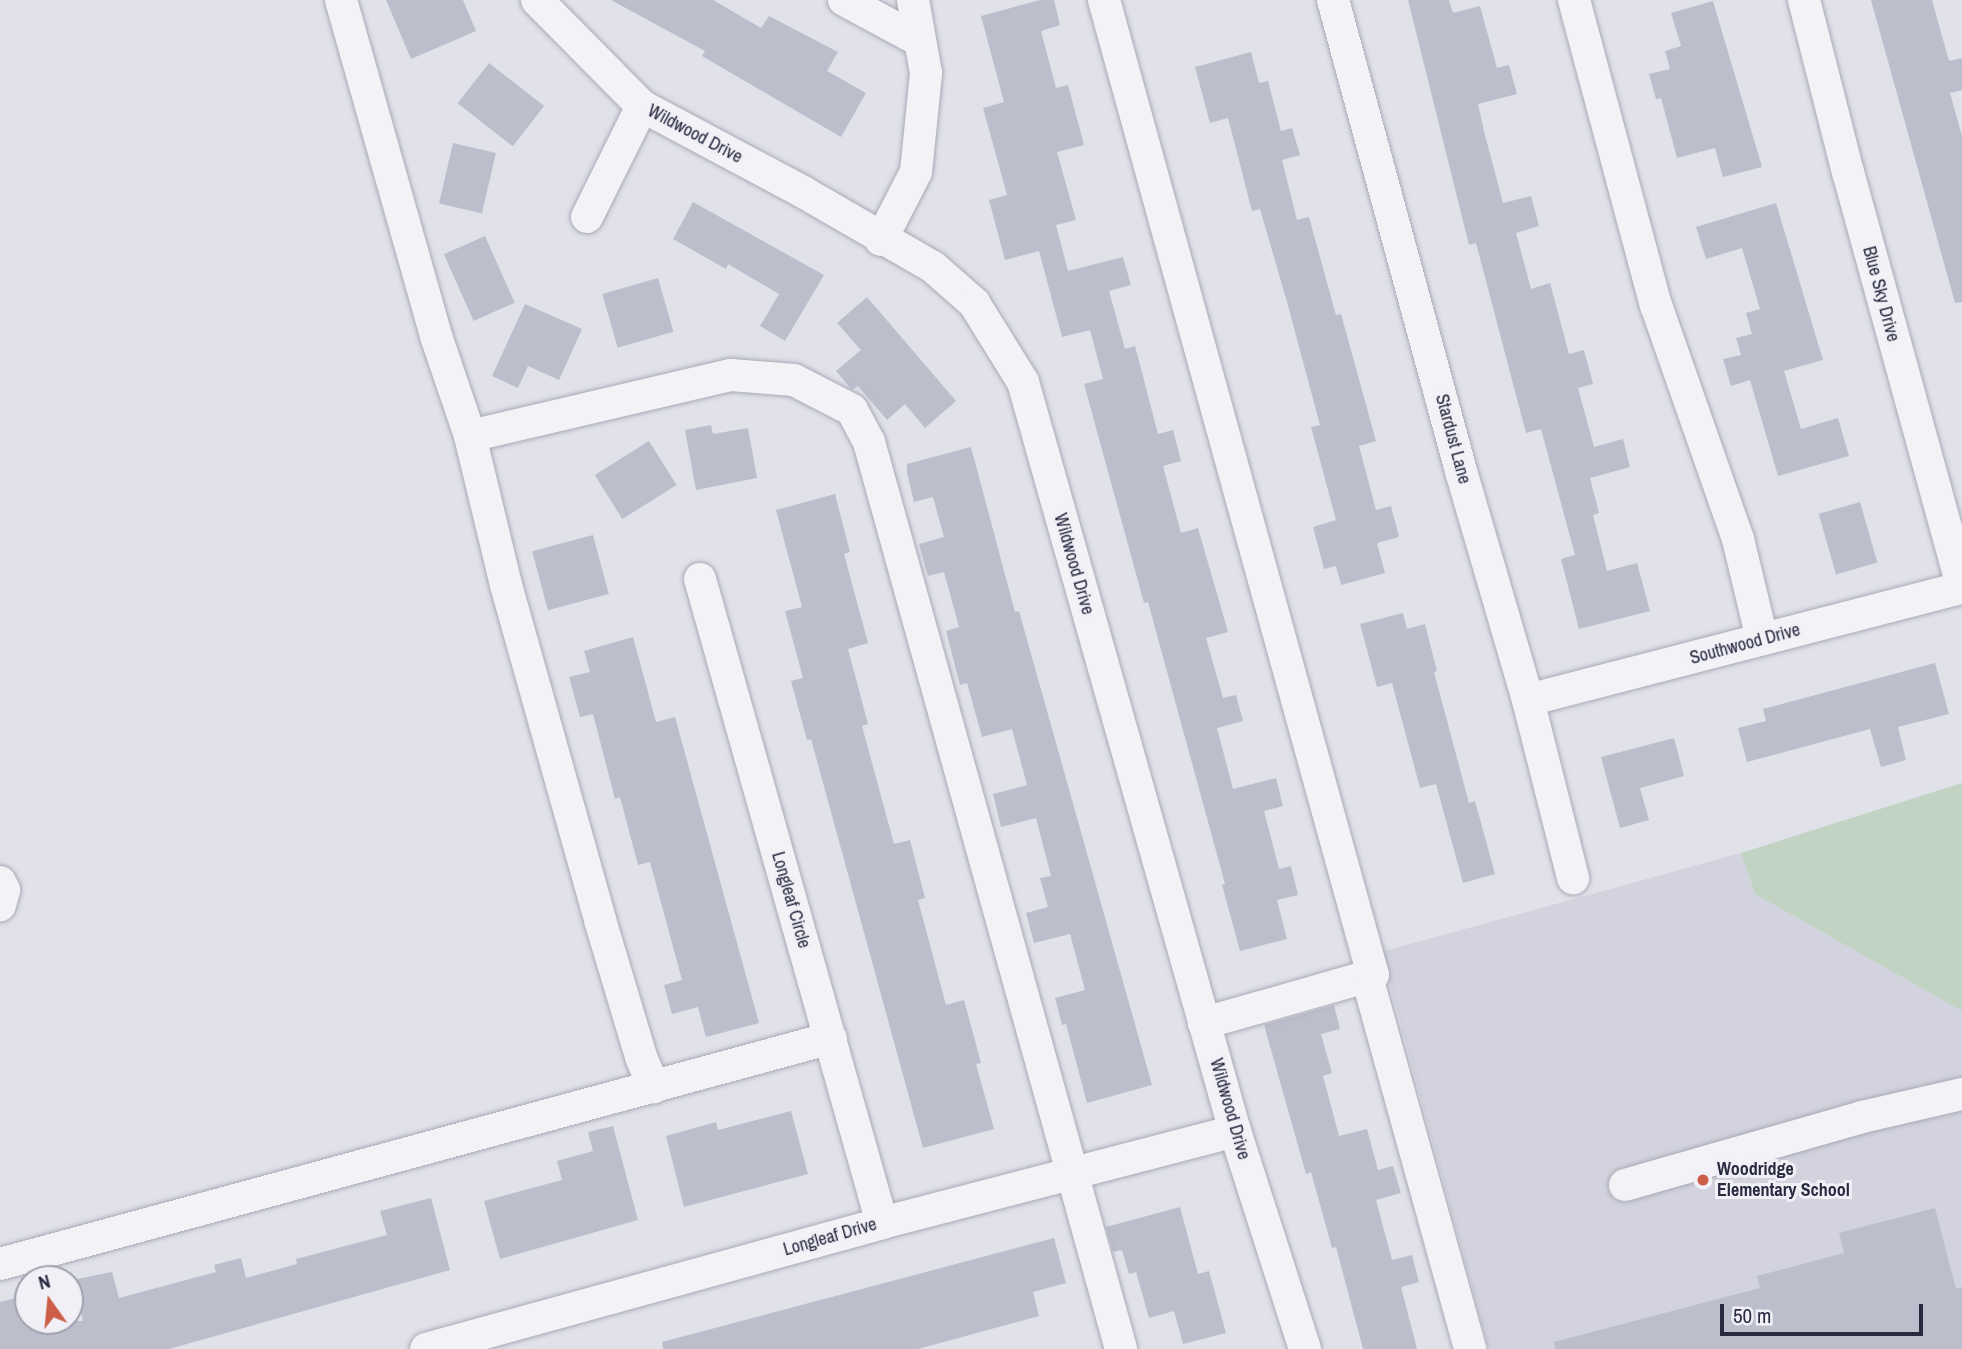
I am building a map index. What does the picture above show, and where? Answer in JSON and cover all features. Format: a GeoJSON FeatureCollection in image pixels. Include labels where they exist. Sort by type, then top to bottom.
{"type":"FeatureCollection","features":[{"type":"Feature","properties":{"kind":"street"},"geometry":{"type":"LineString","coordinates":[[341,0],[436,336],[470,436],[506,585],[600,920],[640,1057],[654,1087]]}},
{"type":"Feature","properties":{"kind":"street","name":"Wildwood Drive"},"geometry":{"type":"LineString","coordinates":[[537,0],[642,106],[803,192],[881,240],[933,267],[974,303],[1023,382],[1235,1131],[1305,1349]]}},
{"type":"Feature","properties":{"kind":"street"},"geometry":{"type":"LineString","coordinates":[[844,0],[920,41]]}},
{"type":"Feature","properties":{"kind":"street"},"geometry":{"type":"LineString","coordinates":[[881,240],[916,172],[926,72],[913,0]]}},
{"type":"Feature","properties":{"kind":"street"},"geometry":{"type":"LineString","coordinates":[[1104,0],[1373,975],[1204,1023]]}},
{"type":"Feature","properties":{"kind":"street","name":"Stardust Lane"},"geometry":{"type":"LineString","coordinates":[[1334,0],[1461,471],[1528,700],[1573,878]]}},
{"type":"Feature","properties":{"kind":"street"},"geometry":{"type":"LineString","coordinates":[[1574,0],[1656,305],[1738,539],[1762,639]]}},
{"type":"Feature","properties":{"kind":"street","name":"Blue Sky Drive"},"geometry":{"type":"LineString","coordinates":[[1804,0],[1847,172],[1962,587]]}},
{"type":"Feature","properties":{"kind":"street"},"geometry":{"type":"LineString","coordinates":[[587,217],[642,106]]}},
{"type":"Feature","properties":{"kind":"street"},"geometry":{"type":"LineString","coordinates":[[470,436],[731,375],[794,380],[852,410],[869,442],[1122,1349]]}},
{"type":"Feature","properties":{"kind":"street","name":"Longleaf Circle"},"geometry":{"type":"LineString","coordinates":[[700,579],[882,1223]]}},
{"type":"Feature","properties":{"kind":"street","name":"Southwood Drive"},"geometry":{"type":"LineString","coordinates":[[1528,700],[1962,587]]}},
{"type":"Feature","properties":{"kind":"street"},"geometry":{"type":"LineString","coordinates":[[0,882],[4,890],[0,905]]}},
{"type":"Feature","properties":{"kind":"street"},"geometry":{"type":"LineString","coordinates":[[1367,977],[1471,1349]]}},
{"type":"Feature","properties":{"kind":"street"},"geometry":{"type":"LineString","coordinates":[[0,1264],[831,1038]]}},
{"type":"Feature","properties":{"kind":"street"},"geometry":{"type":"LineString","coordinates":[[1625,1185],[1862,1117],[1962,1094]]}},
{"type":"Feature","properties":{"kind":"street","name":"Longleaf Drive"},"geometry":{"type":"LineString","coordinates":[[426,1349],[882,1223],[1235,1131]]}},
{"type":"Feature","properties":{"kind":"shaded area","name":"Woodridge Elementary School"},"geometry":{"type":"Polygon","coordinates":[[[1741,853],[1755,894],[1962,1011],[1962,1349],[1489,1349],[1381,952],[1741,853]]]}},
{"type":"Feature","properties":{"kind":"green space"},"geometry":{"type":"Polygon","coordinates":[[[1962,783],[1962,1011],[1755,894],[1741,853],[1962,783]]]}},
{"type":"Feature","properties":{"kind":"building"},"geometry":{"type":"Polygon","coordinates":[[[386,0],[463,0],[476,31],[411,59],[386,0]]]}},
{"type":"Feature","properties":{"kind":"building"},"geometry":{"type":"Polygon","coordinates":[[[611,0],[713,0],[761,28],[769,16],[838,52],[827,71],[866,93],[841,137],[702,56],[705,51],[611,0]]]}},
{"type":"Feature","properties":{"kind":"building"},"geometry":{"type":"Polygon","coordinates":[[[1040,0],[1054,0],[1060,25],[1041,31],[1056,88],[1068,85],[1084,145],[1057,152],[1076,220],[1056,225],[1068,271],[1123,257],[1131,285],[1109,291],[1125,349],[1135,346],[1158,434],[1173,430],[1181,461],[1163,466],[1181,533],[1198,528],[1228,632],[1206,638],[1223,698],[1236,695],[1243,721],[1217,728],[1233,789],[1276,778],[1283,806],[1264,811],[1279,869],[1291,866],[1298,895],[1277,900],[1287,939],[1240,951],[1222,885],[1225,884],[1148,602],[1144,603],[1084,384],[1103,379],[1090,330],[1062,337],[1039,251],[1005,260],[989,200],[1007,195],[983,108],[1004,102],[981,16],[1040,0]]]}},
{"type":"Feature","properties":{"kind":"building"},"geometry":{"type":"Polygon","coordinates":[[[1408,0],[1449,0],[1453,13],[1480,6],[1497,68],[1509,65],[1517,94],[1478,104],[1485,135],[1503,203],[1531,196],[1539,226],[1516,233],[1531,289],[1550,283],[1569,354],[1584,350],[1593,384],[1578,388],[1594,447],[1623,439],[1630,467],[1590,478],[1599,513],[1593,515],[1607,571],[1637,563],[1650,611],[1579,629],[1561,559],[1575,555],[1541,429],[1526,433],[1476,243],[1469,245],[1408,0]]]}},
{"type":"Feature","properties":{"kind":"building"},"geometry":{"type":"Polygon","coordinates":[[[1871,0],[1932,0],[1949,61],[1962,58],[1962,90],[1950,93],[1962,136],[1962,302],[1955,303],[1871,0]]]}},
{"type":"Feature","properties":{"kind":"building"},"geometry":{"type":"Polygon","coordinates":[[[1713,1],[1762,167],[1723,177],[1715,148],[1677,158],[1661,98],[1656,99],[1649,74],[1670,69],[1665,51],[1681,46],[1671,13],[1713,1]]]}},
{"type":"Feature","properties":{"kind":"building"},"geometry":{"type":"Polygon","coordinates":[[[1251,52],[1259,83],[1268,81],[1281,131],[1292,128],[1300,155],[1282,160],[1297,220],[1309,217],[1336,315],[1341,314],[1376,441],[1359,446],[1376,510],[1391,506],[1399,537],[1377,543],[1385,573],[1341,585],[1336,566],[1324,569],[1313,527],[1336,520],[1311,427],[1320,425],[1287,302],[1260,209],[1252,211],[1228,118],[1210,123],[1195,67],[1251,52]]]}},
{"type":"Feature","properties":{"kind":"building"},"geometry":{"type":"Polygon","coordinates":[[[489,63],[544,106],[513,146],[458,103],[489,63]]]}},
{"type":"Feature","properties":{"kind":"building"},"geometry":{"type":"Polygon","coordinates":[[[453,143],[496,153],[482,213],[439,203],[453,143]]]}},
{"type":"Feature","properties":{"kind":"building"},"geometry":{"type":"Polygon","coordinates":[[[693,202],[824,275],[785,341],[760,326],[779,294],[728,264],[726,269],[673,239],[693,202]]]}},
{"type":"Feature","properties":{"kind":"building"},"geometry":{"type":"Polygon","coordinates":[[[1776,203],[1823,360],[1784,371],[1801,429],[1838,418],[1849,456],[1778,476],[1750,380],[1731,386],[1723,359],[1741,355],[1736,338],[1752,334],[1746,313],[1760,309],[1742,248],[1706,259],[1696,227],[1776,203]]]}},
{"type":"Feature","properties":{"kind":"building"},"geometry":{"type":"Polygon","coordinates":[[[485,236],[515,303],[474,321],[444,254],[485,236]]]}},
{"type":"Feature","properties":{"kind":"building"},"geometry":{"type":"Polygon","coordinates":[[[658,278],[673,332],[618,348],[602,294],[658,278]]]}},
{"type":"Feature","properties":{"kind":"building"},"geometry":{"type":"Polygon","coordinates":[[[867,297],[956,401],[925,428],[905,404],[887,420],[858,386],[852,390],[836,371],[861,350],[837,323],[867,297]]]}},
{"type":"Feature","properties":{"kind":"building"},"geometry":{"type":"Polygon","coordinates":[[[525,304],[582,329],[559,380],[528,366],[518,388],[492,376],[525,304]]]}},
{"type":"Feature","properties":{"kind":"building"},"geometry":{"type":"Polygon","coordinates":[[[711,425],[713,434],[748,428],[757,478],[696,490],[685,430],[711,425]]]}},
{"type":"Feature","properties":{"kind":"building"},"geometry":{"type":"Polygon","coordinates":[[[649,441],[677,485],[622,519],[595,475],[649,441]]]}},
{"type":"Feature","properties":{"kind":"building"},"geometry":{"type":"Polygon","coordinates":[[[971,447],[1015,612],[1019,611],[1152,1085],[1087,1103],[1066,1024],[1062,1025],[1055,998],[1085,990],[1070,934],[1034,943],[1026,913],[1048,907],[1040,878],[1051,876],[1036,818],[1001,827],[993,794],[1027,785],[1012,729],[982,737],[967,683],[960,685],[946,631],[959,627],[944,572],[928,576],[919,544],[944,537],[933,497],[914,502],[907,464],[971,447]]]}},
{"type":"Feature","properties":{"kind":"building"},"geometry":{"type":"Polygon","coordinates":[[[835,494],[850,552],[844,554],[868,643],[848,649],[868,724],[862,726],[894,844],[910,840],[925,898],[918,900],[946,1005],[964,1000],[981,1063],[976,1064],[994,1129],[923,1148],[811,739],[807,740],[791,681],[803,678],[785,611],[802,607],[776,510],[835,494]]]}},
{"type":"Feature","properties":{"kind":"building"},"geometry":{"type":"Polygon","coordinates":[[[1860,502],[1877,563],[1836,574],[1819,514],[1860,502]]]}},
{"type":"Feature","properties":{"kind":"building"},"geometry":{"type":"Polygon","coordinates":[[[593,535],[609,594],[548,610],[532,551],[593,535]]]}},
{"type":"Feature","properties":{"kind":"building"},"geometry":{"type":"Polygon","coordinates":[[[1403,613],[1407,629],[1425,624],[1437,671],[1434,672],[1469,803],[1475,801],[1495,874],[1463,883],[1436,784],[1420,788],[1392,683],[1377,687],[1360,624],[1403,613]]]}},
{"type":"Feature","properties":{"kind":"building"},"geometry":{"type":"Polygon","coordinates":[[[633,637],[656,722],[675,717],[759,1023],[706,1037],[698,1007],[672,1014],[664,985],[682,980],[650,862],[638,865],[620,797],[615,799],[593,714],[580,717],[569,677],[590,672],[584,651],[633,637]]]}},
{"type":"Feature","properties":{"kind":"building"},"geometry":{"type":"Polygon","coordinates":[[[1935,663],[1949,714],[1898,727],[1906,760],[1881,767],[1870,729],[1747,762],[1738,728],[1766,721],[1763,709],[1935,663]]]}},
{"type":"Feature","properties":{"kind":"building"},"geometry":{"type":"Polygon","coordinates":[[[1674,738],[1684,776],[1640,788],[1649,820],[1620,828],[1601,757],[1674,738]]]}},
{"type":"Feature","properties":{"kind":"building"},"geometry":{"type":"Polygon","coordinates":[[[1334,1005],[1340,1029],[1321,1034],[1332,1073],[1323,1076],[1339,1136],[1367,1129],[1378,1170],[1393,1166],[1401,1193],[1376,1200],[1392,1260],[1412,1255],[1419,1282],[1401,1287],[1417,1349],[1363,1349],[1336,1247],[1332,1248],[1311,1172],[1306,1174],[1264,1025],[1334,1005]]]}},
{"type":"Feature","properties":{"kind":"building"},"geometry":{"type":"Polygon","coordinates":[[[791,1111],[808,1174],[684,1207],[666,1136],[716,1122],[718,1130],[791,1111]]]}},
{"type":"Feature","properties":{"kind":"building"},"geometry":{"type":"Polygon","coordinates":[[[613,1126],[638,1220],[500,1259],[484,1201],[562,1180],[557,1161],[593,1151],[588,1132],[613,1126]]]}},
{"type":"Feature","properties":{"kind":"building"},"geometry":{"type":"Polygon","coordinates":[[[431,1198],[450,1270],[169,1349],[0,1349],[0,1302],[14,1298],[14,1335],[84,1335],[84,1278],[112,1272],[119,1298],[216,1272],[214,1265],[241,1258],[246,1278],[297,1264],[296,1259],[387,1235],[380,1211],[431,1198]]]}},
{"type":"Feature","properties":{"kind":"building"},"geometry":{"type":"Polygon","coordinates":[[[1180,1207],[1198,1274],[1209,1271],[1226,1333],[1183,1344],[1174,1311],[1149,1318],[1136,1272],[1129,1274],[1122,1250],[1113,1252],[1106,1227],[1180,1207]]]}},
{"type":"Feature","properties":{"kind":"building"},"geometry":{"type":"Polygon","coordinates":[[[1935,1208],[1956,1289],[1962,1287],[1962,1349],[1555,1349],[1554,1342],[1760,1288],[1757,1276],[1844,1253],[1839,1233],[1935,1208]]]}},
{"type":"Feature","properties":{"kind":"building"},"geometry":{"type":"Polygon","coordinates":[[[1054,1238],[1066,1283],[1033,1292],[1039,1316],[918,1349],[663,1349],[662,1342],[1054,1238]]]}},
{"type":"Feature","properties":{"kind":"place","name":"Woodridge Elementary School"},"geometry":{"type":"Point","coordinates":[1703,1180]}}]}
